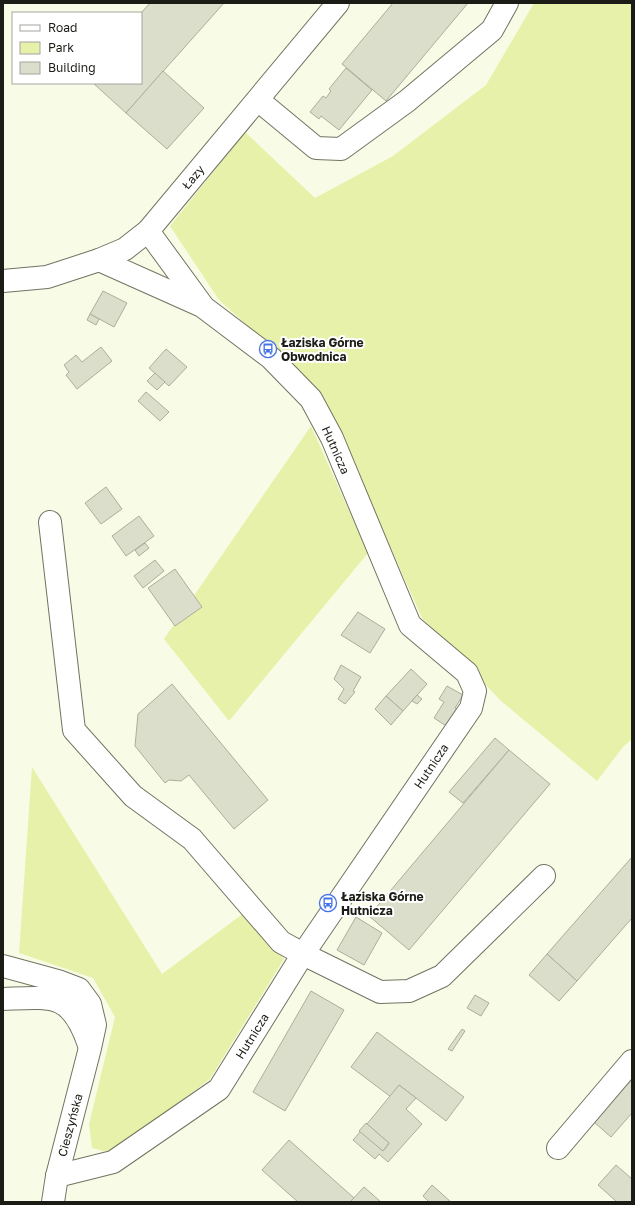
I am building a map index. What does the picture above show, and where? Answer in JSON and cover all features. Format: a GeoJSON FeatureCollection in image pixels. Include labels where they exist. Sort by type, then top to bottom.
{"type":"FeatureCollection","features":[{"type":"Feature","properties":{"kind":"street","name":"Łazy"},"geometry":{"type":"LineString","coordinates":[[3,281],[47,277],[99,260],[125,249],[148,231],[338,3]]}},
{"type":"Feature","properties":{"kind":"street"},"geometry":{"type":"LineString","coordinates":[[258,100],[316,148],[341,148],[407,101],[492,30],[507,3]]}},
{"type":"Feature","properties":{"kind":"street"},"geometry":{"type":"LineString","coordinates":[[148,231],[202,306]]}},
{"type":"Feature","properties":{"kind":"street"},"geometry":{"type":"LineString","coordinates":[[99,260],[202,306]]}},
{"type":"Feature","properties":{"kind":"street","name":"Hutnicza"},"geometry":{"type":"LineString","coordinates":[[57,1176],[113,1162],[219,1089],[303,954],[472,708],[475,691],[467,673],[410,625],[332,438],[311,399],[271,358],[202,306]]}},
{"type":"Feature","properties":{"kind":"street"},"geometry":{"type":"LineString","coordinates":[[50,522],[74,730],[133,796],[192,839],[281,942],[380,992],[409,991],[442,976],[544,876]]}},
{"type":"Feature","properties":{"kind":"street","name":"Cieszyńska"},"geometry":{"type":"LineString","coordinates":[[3,966],[58,980],[79,989],[90,1004],[95,1025],[57,1176],[53,1202]]}},
{"type":"Feature","properties":{"kind":"street"},"geometry":{"type":"LineString","coordinates":[[3,999],[45,998],[61,1002],[72,1011],[82,1025],[90,1048]]}},
{"type":"Feature","properties":{"kind":"street"},"geometry":{"type":"LineString","coordinates":[[558,1148],[632,1061]]}},
{"type":"Feature","properties":{"kind":"green space"},"geometry":{"type":"Polygon","coordinates":[[[534,3],[632,3],[632,739],[623,747],[597,781],[501,701],[422,618],[321,392],[219,300],[170,226],[245,132],[315,198],[393,156],[486,85],[534,3]]]}},
{"type":"Feature","properties":{"kind":"green space"},"geometry":{"type":"Polygon","coordinates":[[[311,426],[368,553],[229,721],[164,639],[311,426]]]}},
{"type":"Feature","properties":{"kind":"green space"},"geometry":{"type":"Polygon","coordinates":[[[32,767],[162,974],[248,910],[284,959],[210,1079],[112,1153],[92,1148],[89,1124],[115,1017],[93,978],[19,953],[32,767]]]}},
{"type":"Feature","properties":{"kind":"building"},"geometry":{"type":"Polygon","coordinates":[[[150,3],[224,3],[126,113],[94,84],[142,84],[142,12],[150,3]]]}},
{"type":"Feature","properties":{"kind":"building"},"geometry":{"type":"Polygon","coordinates":[[[393,3],[468,3],[386,101],[342,64],[393,3]]]}},
{"type":"Feature","properties":{"kind":"building"},"geometry":{"type":"Polygon","coordinates":[[[346,68],[372,90],[339,130],[321,116],[319,119],[310,112],[323,96],[326,98],[331,91],[329,89],[346,68]]]}},
{"type":"Feature","properties":{"kind":"building"},"geometry":{"type":"Polygon","coordinates":[[[163,71],[204,108],[167,149],[126,113],[163,71]]]}},
{"type":"Feature","properties":{"kind":"building"},"geometry":{"type":"Polygon","coordinates":[[[103,291],[127,303],[114,327],[90,314],[103,291]]]}},
{"type":"Feature","properties":{"kind":"building"},"geometry":{"type":"Polygon","coordinates":[[[90,314],[99,319],[96,325],[87,320],[90,314]]]}},
{"type":"Feature","properties":{"kind":"building"},"geometry":{"type":"Polygon","coordinates":[[[101,347],[112,361],[77,389],[66,375],[69,372],[64,365],[76,355],[82,362],[101,347]]]}},
{"type":"Feature","properties":{"kind":"building"},"geometry":{"type":"Polygon","coordinates":[[[166,349],[187,367],[169,386],[149,368],[166,349]]]}},
{"type":"Feature","properties":{"kind":"building"},"geometry":{"type":"Polygon","coordinates":[[[155,373],[165,382],[157,390],[147,381],[155,373]]]}},
{"type":"Feature","properties":{"kind":"building"},"geometry":{"type":"Polygon","coordinates":[[[146,392],[169,412],[160,421],[138,401],[146,392]]]}},
{"type":"Feature","properties":{"kind":"building"},"geometry":{"type":"Polygon","coordinates":[[[106,487],[122,509],[101,524],[85,503],[106,487]]]}},
{"type":"Feature","properties":{"kind":"building"},"geometry":{"type":"Polygon","coordinates":[[[139,516],[154,536],[126,556],[112,536],[139,516]]]}},
{"type":"Feature","properties":{"kind":"building"},"geometry":{"type":"Polygon","coordinates":[[[145,543],[149,548],[139,556],[135,550],[145,543]]]}},
{"type":"Feature","properties":{"kind":"building"},"geometry":{"type":"Polygon","coordinates":[[[155,560],[164,571],[143,588],[134,576],[155,560]]]}},
{"type":"Feature","properties":{"kind":"building"},"geometry":{"type":"Polygon","coordinates":[[[175,569],[202,607],[175,626],[148,588],[175,569]]]}},
{"type":"Feature","properties":{"kind":"building"},"geometry":{"type":"Polygon","coordinates":[[[358,612],[385,629],[370,653],[341,635],[358,612]]]}},
{"type":"Feature","properties":{"kind":"building"},"geometry":{"type":"Polygon","coordinates":[[[341,665],[361,677],[353,691],[355,692],[345,704],[338,699],[344,689],[334,679],[341,665]]]}},
{"type":"Feature","properties":{"kind":"building"},"geometry":{"type":"Polygon","coordinates":[[[411,669],[427,684],[403,711],[386,696],[411,669]]]}},
{"type":"Feature","properties":{"kind":"building"},"geometry":{"type":"Polygon","coordinates":[[[172,684],[268,800],[234,829],[189,775],[181,781],[169,780],[165,783],[135,746],[138,714],[172,684]]]}},
{"type":"Feature","properties":{"kind":"building"},"geometry":{"type":"Polygon","coordinates":[[[447,686],[463,695],[455,708],[459,711],[448,727],[434,718],[444,702],[439,699],[447,686]]]}},
{"type":"Feature","properties":{"kind":"building"},"geometry":{"type":"Polygon","coordinates":[[[417,695],[422,699],[417,704],[412,701],[417,695]]]}},
{"type":"Feature","properties":{"kind":"building"},"geometry":{"type":"Polygon","coordinates":[[[386,696],[403,711],[391,725],[375,709],[386,696]]]}},
{"type":"Feature","properties":{"kind":"building"},"geometry":{"type":"Polygon","coordinates":[[[495,738],[509,750],[463,803],[449,792],[495,738]]]}},
{"type":"Feature","properties":{"kind":"building"},"geometry":{"type":"Polygon","coordinates":[[[509,750],[550,784],[409,950],[369,916],[509,750]]]}},
{"type":"Feature","properties":{"kind":"building"},"geometry":{"type":"Polygon","coordinates":[[[632,857],[632,918],[577,981],[547,954],[632,857]]]}},
{"type":"Feature","properties":{"kind":"building"},"geometry":{"type":"Polygon","coordinates":[[[356,917],[382,933],[364,965],[337,950],[356,917]]]}},
{"type":"Feature","properties":{"kind":"building"},"geometry":{"type":"Polygon","coordinates":[[[547,954],[577,981],[559,1001],[529,975],[547,954]]]}},
{"type":"Feature","properties":{"kind":"building"},"geometry":{"type":"Polygon","coordinates":[[[311,991],[344,1010],[285,1111],[253,1092],[311,991]]]}},
{"type":"Feature","properties":{"kind":"building"},"geometry":{"type":"Polygon","coordinates":[[[475,995],[489,1003],[481,1016],[467,1008],[475,995]]]}},
{"type":"Feature","properties":{"kind":"building"},"geometry":{"type":"Polygon","coordinates":[[[462,1029],[465,1031],[452,1051],[448,1049],[462,1029]]]}},
{"type":"Feature","properties":{"kind":"building"},"geometry":{"type":"Polygon","coordinates":[[[377,1032],[464,1097],[446,1121],[399,1085],[391,1097],[351,1067],[377,1032]]]}},
{"type":"Feature","properties":{"kind":"building"},"geometry":{"type":"Polygon","coordinates":[[[632,1079],[632,1113],[611,1137],[594,1122],[632,1079]]]}},
{"type":"Feature","properties":{"kind":"building"},"geometry":{"type":"Polygon","coordinates":[[[399,1085],[416,1098],[406,1109],[422,1124],[388,1162],[379,1154],[375,1159],[353,1140],[361,1131],[383,1151],[389,1143],[367,1124],[399,1085]]]}},
{"type":"Feature","properties":{"kind":"building"},"geometry":{"type":"Polygon","coordinates":[[[366,1123],[389,1143],[383,1151],[359,1131],[366,1123]]]}},
{"type":"Feature","properties":{"kind":"building"},"geometry":{"type":"Polygon","coordinates":[[[289,1140],[354,1198],[350,1202],[298,1202],[262,1170],[289,1140]]]}},
{"type":"Feature","properties":{"kind":"building"},"geometry":{"type":"Polygon","coordinates":[[[616,1165],[632,1179],[632,1202],[617,1202],[598,1185],[616,1165]]]}},
{"type":"Feature","properties":{"kind":"building"},"geometry":{"type":"Polygon","coordinates":[[[432,1185],[451,1202],[429,1202],[423,1196],[432,1185]]]}},
{"type":"Feature","properties":{"kind":"building"},"geometry":{"type":"Polygon","coordinates":[[[364,1187],[381,1202],[350,1202],[364,1187]]]}},
{"type":"Feature","properties":{"kind":"place","name":"Łaziska Górne Obwodnica"},"geometry":{"type":"Point","coordinates":[268,349]}},
{"type":"Feature","properties":{"kind":"place","name":"Łaziska Górne Hutnicza"},"geometry":{"type":"Point","coordinates":[328,903]}}]}
